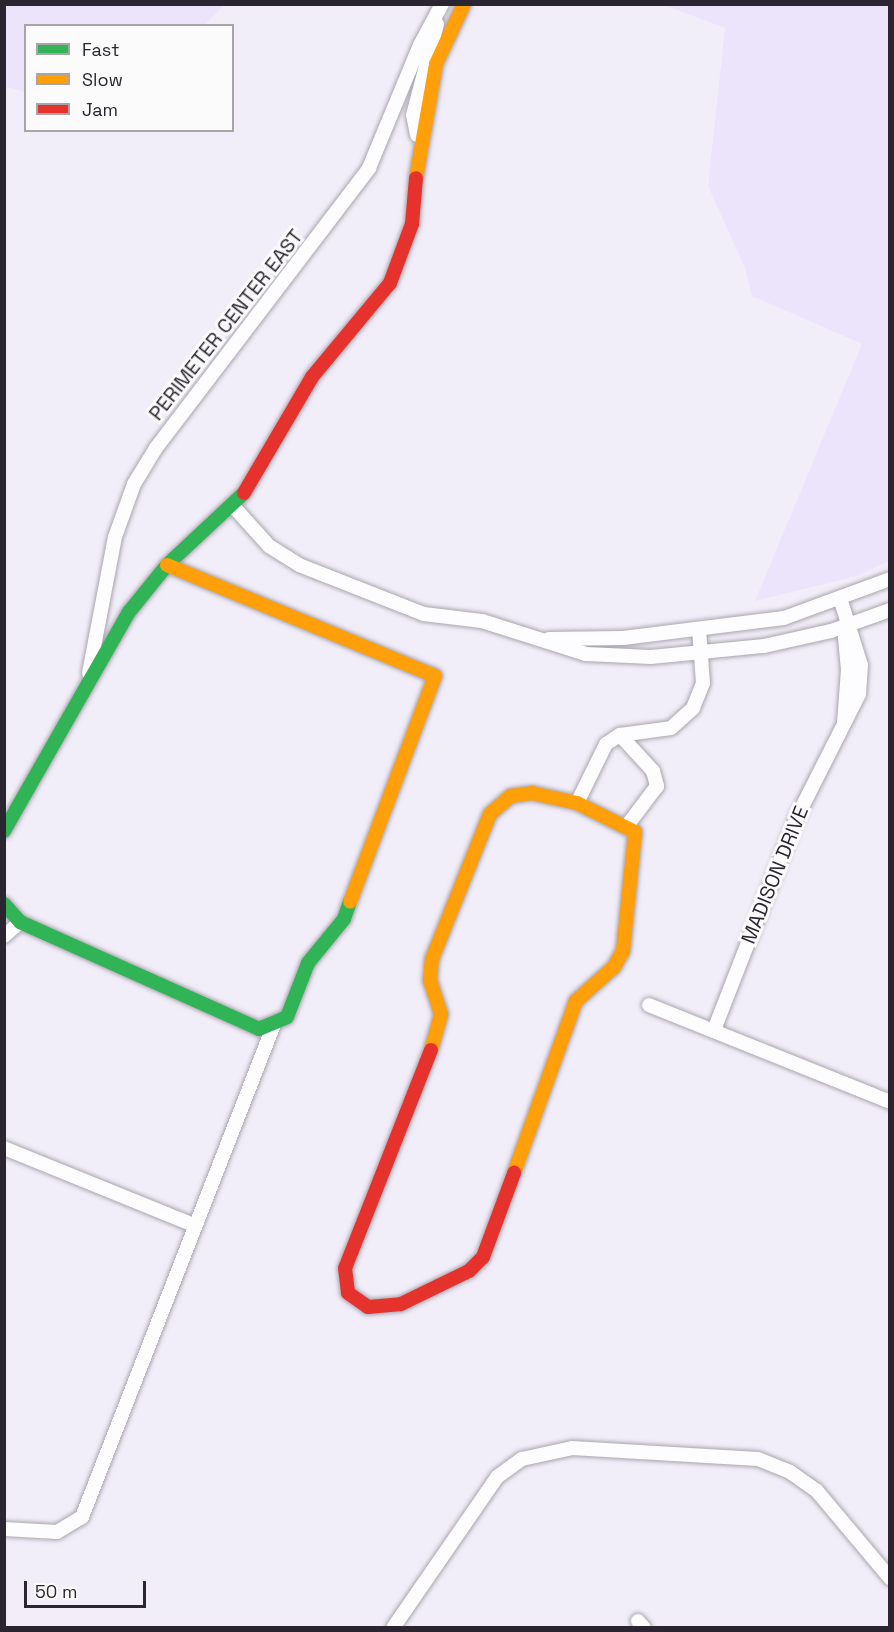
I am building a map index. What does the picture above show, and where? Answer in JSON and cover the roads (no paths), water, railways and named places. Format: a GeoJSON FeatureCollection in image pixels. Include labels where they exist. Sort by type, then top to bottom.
{"type":"FeatureCollection","features":[{"type":"Feature","properties":{"kind":"street"},"geometry":{"type":"LineString","coordinates":[[420,139],[413,115],[442,4]]}},
{"type":"Feature","properties":{"kind":"street","name":"PERIMETER CENTER EAST"},"geometry":{"type":"LineString","coordinates":[[86,687],[110,556],[134,484],[156,448],[369,168],[420,45],[442,4]]}},
{"type":"Feature","properties":{"kind":"street","name":"PERIMETER CENTER EAST"},"geometry":{"type":"LineString","coordinates":[[4,831],[129,612],[167,566],[233,506],[271,457],[312,377],[390,283],[412,224],[420,139],[436,64],[464,4]]}},
{"type":"Feature","properties":{"kind":"street"},"geometry":{"type":"LineString","coordinates":[[233,506],[269,546],[299,565],[424,614],[482,621],[600,656],[702,653],[775,644],[847,626],[890,610]]}},
{"type":"Feature","properties":{"kind":"street"},"geometry":{"type":"LineString","coordinates":[[4,904],[20,922],[259,1029],[287,1017],[308,963],[344,919],[435,676],[167,566]]}},
{"type":"Feature","properties":{"kind":"street"},"geometry":{"type":"LineString","coordinates":[[542,640],[699,629],[799,615],[841,601],[890,579]]}},
{"type":"Feature","properties":{"kind":"street","name":"MADISON DRIVE"},"geometry":{"type":"LineString","coordinates":[[714,1030],[797,817],[844,723],[861,680],[841,601]]}},
{"type":"Feature","properties":{"kind":"street"},"geometry":{"type":"LineString","coordinates":[[577,802],[598,754],[620,735],[671,728],[687,716],[703,683],[699,629]]}},
{"type":"Feature","properties":{"kind":"street"},"geometry":{"type":"LineString","coordinates":[[620,735],[653,771],[657,786],[626,827]]}},
{"type":"Feature","properties":{"kind":"street"},"geometry":{"type":"LineString","coordinates":[[522,794],[577,802],[635,832],[623,951],[614,967],[576,1001],[483,1257],[469,1271],[401,1304],[377,1309],[359,1304],[345,1287],[345,1268],[438,1032],[441,1014],[429,981],[432,959],[490,814],[503,801],[522,794]]}},
{"type":"Feature","properties":{"kind":"street"},"geometry":{"type":"LineString","coordinates":[[4,936],[20,922]]}},
{"type":"Feature","properties":{"kind":"street"},"geometry":{"type":"LineString","coordinates":[[649,1005],[889,1102]]}},
{"type":"Feature","properties":{"kind":"street"},"geometry":{"type":"LineString","coordinates":[[4,1529],[57,1532],[82,1517],[275,1022]]}},
{"type":"Feature","properties":{"kind":"street"},"geometry":{"type":"LineString","coordinates":[[4,1148],[194,1225]]}},
{"type":"Feature","properties":{"kind":"street"},"geometry":{"type":"LineString","coordinates":[[393,1628],[497,1477],[522,1459],[572,1448],[758,1459],[790,1472],[817,1491],[890,1578]]}}]}
